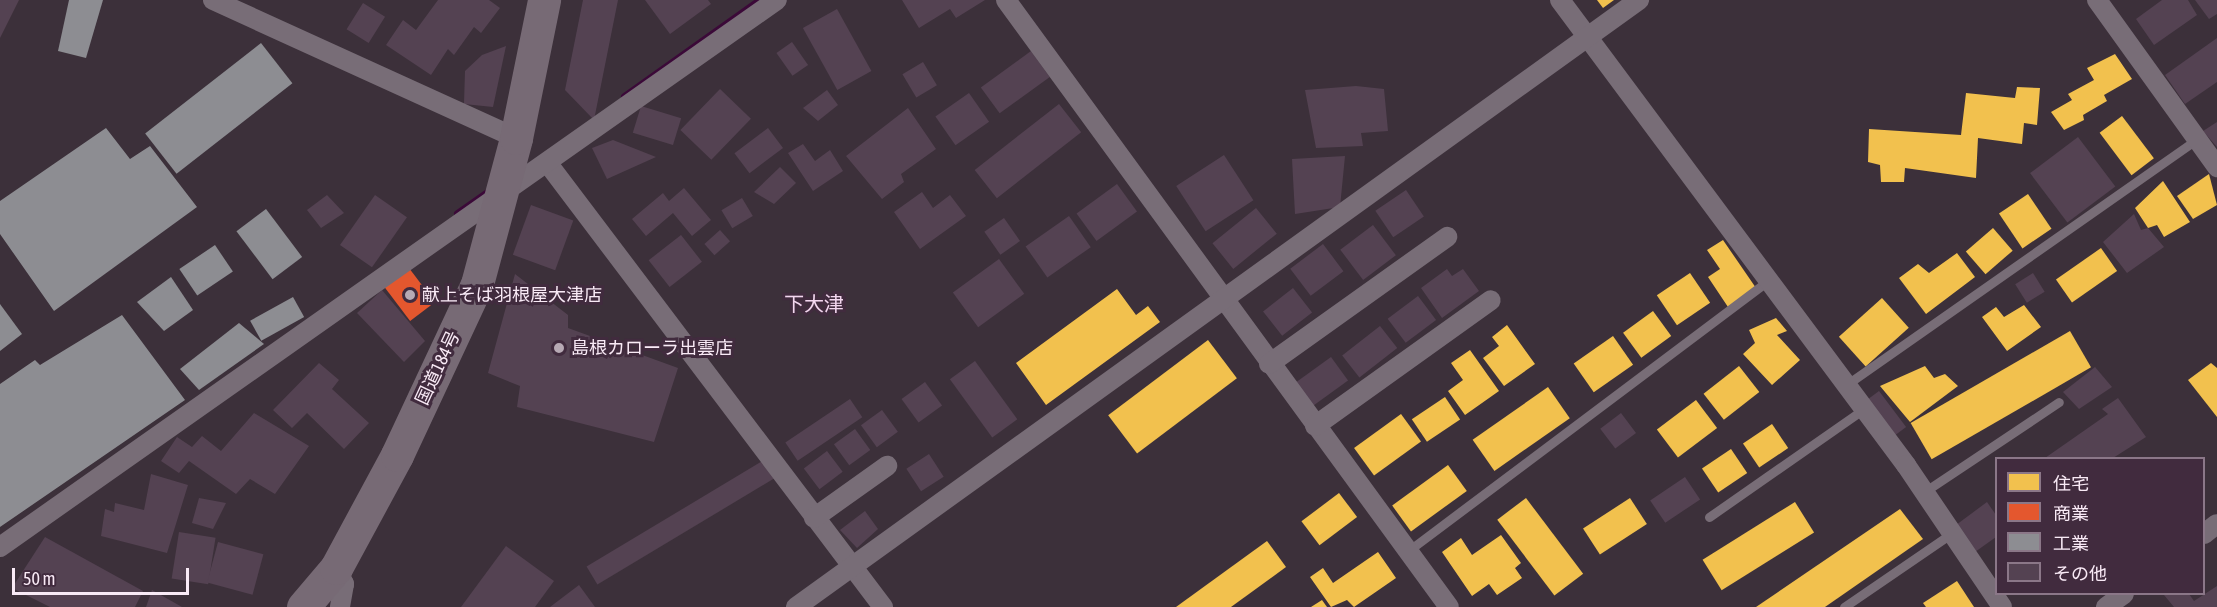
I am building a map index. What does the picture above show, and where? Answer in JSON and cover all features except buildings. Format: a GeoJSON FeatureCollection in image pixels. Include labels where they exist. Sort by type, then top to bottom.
{"type":"FeatureCollection","features":[{"type":"Feature","properties":{"kind":"highway","name":"国道184号"},"geometry":{"type":"LineString","coordinates":[[303,607],[336,568],[398,455],[477,284],[516,138],[544,0]]}},
{"type":"Feature","properties":{"kind":"street"},"geometry":{"type":"LineString","coordinates":[[213,0],[516,138]]}},
{"type":"Feature","properties":{"kind":"street"},"geometry":{"type":"LineString","coordinates":[[0,547],[405,260],[549,165],[777,0]]}},
{"type":"Feature","properties":{"kind":"street"},"geometry":{"type":"LineString","coordinates":[[1006,0],[1222,300],[1449,607]]}},
{"type":"Feature","properties":{"kind":"street"},"geometry":{"type":"LineString","coordinates":[[1560,0],[1864,409],[2002,607]]}},
{"type":"Feature","properties":{"kind":"street"},"geometry":{"type":"LineString","coordinates":[[796,607],[1639,0]]}},
{"type":"Feature","properties":{"kind":"street"},"geometry":{"type":"LineString","coordinates":[[2098,1],[2217,167]]}},
{"type":"Feature","properties":{"kind":"street"},"geometry":{"type":"LineString","coordinates":[[549,165],[850,568],[883,607]]}},
{"type":"Feature","properties":{"kind":"street"},"geometry":{"type":"LineString","coordinates":[[1269,364],[1447,237]]}},
{"type":"Feature","properties":{"kind":"street"},"geometry":{"type":"LineString","coordinates":[[1315,426],[1491,300]]}},
{"type":"Feature","properties":{"kind":"street"},"geometry":{"type":"LineString","coordinates":[[814,518],[887,466]]}},
{"type":"Feature","properties":{"kind":"street"},"geometry":{"type":"LineString","coordinates":[[2205,533],[2217,524]]}},
{"type":"Feature","properties":{"kind":"street"},"geometry":{"type":"LineString","coordinates":[[336,568],[344,584],[340,607]]}},
{"type":"Feature","properties":{"kind":"street"},"geometry":{"type":"LineString","coordinates":[[2106,607],[2123,595]]}},
{"type":"Feature","properties":{"kind":"lane"},"geometry":{"type":"LineString","coordinates":[[1846,385],[2197,140]]}},
{"type":"Feature","properties":{"kind":"lane"},"geometry":{"type":"LineString","coordinates":[[1408,551],[1768,281]]}},
{"type":"Feature","properties":{"kind":"lane"},"geometry":{"type":"LineString","coordinates":[[1924,492],[2059,402]]}},
{"type":"Feature","properties":{"kind":"lane"},"geometry":{"type":"LineString","coordinates":[[1709,517],[1864,409]]}},
{"type":"Feature","properties":{"kind":"lane"},"geometry":{"type":"LineString","coordinates":[[1844,607],[1952,533]]}},
{"type":"Feature","properties":{"kind":"waterway"},"geometry":{"type":"LineString","coordinates":[[624,96],[759,0]]}},
{"type":"Feature","properties":{"kind":"waterway"},"geometry":{"type":"LineString","coordinates":[[457,213],[490,190]]}},
{"type":"Feature","properties":{"kind":"place","name":"献上そば羽根屋大津店"},"geometry":{"type":"Point","coordinates":[410,295]}},
{"type":"Feature","properties":{"kind":"place","name":"島根カローラ出雲店"},"geometry":{"type":"Point","coordinates":[559,348]}},
{"type":"Feature","properties":{"kind":"district","name":"下大津"},"geometry":{"type":"Point","coordinates":[814,303]}}]}
